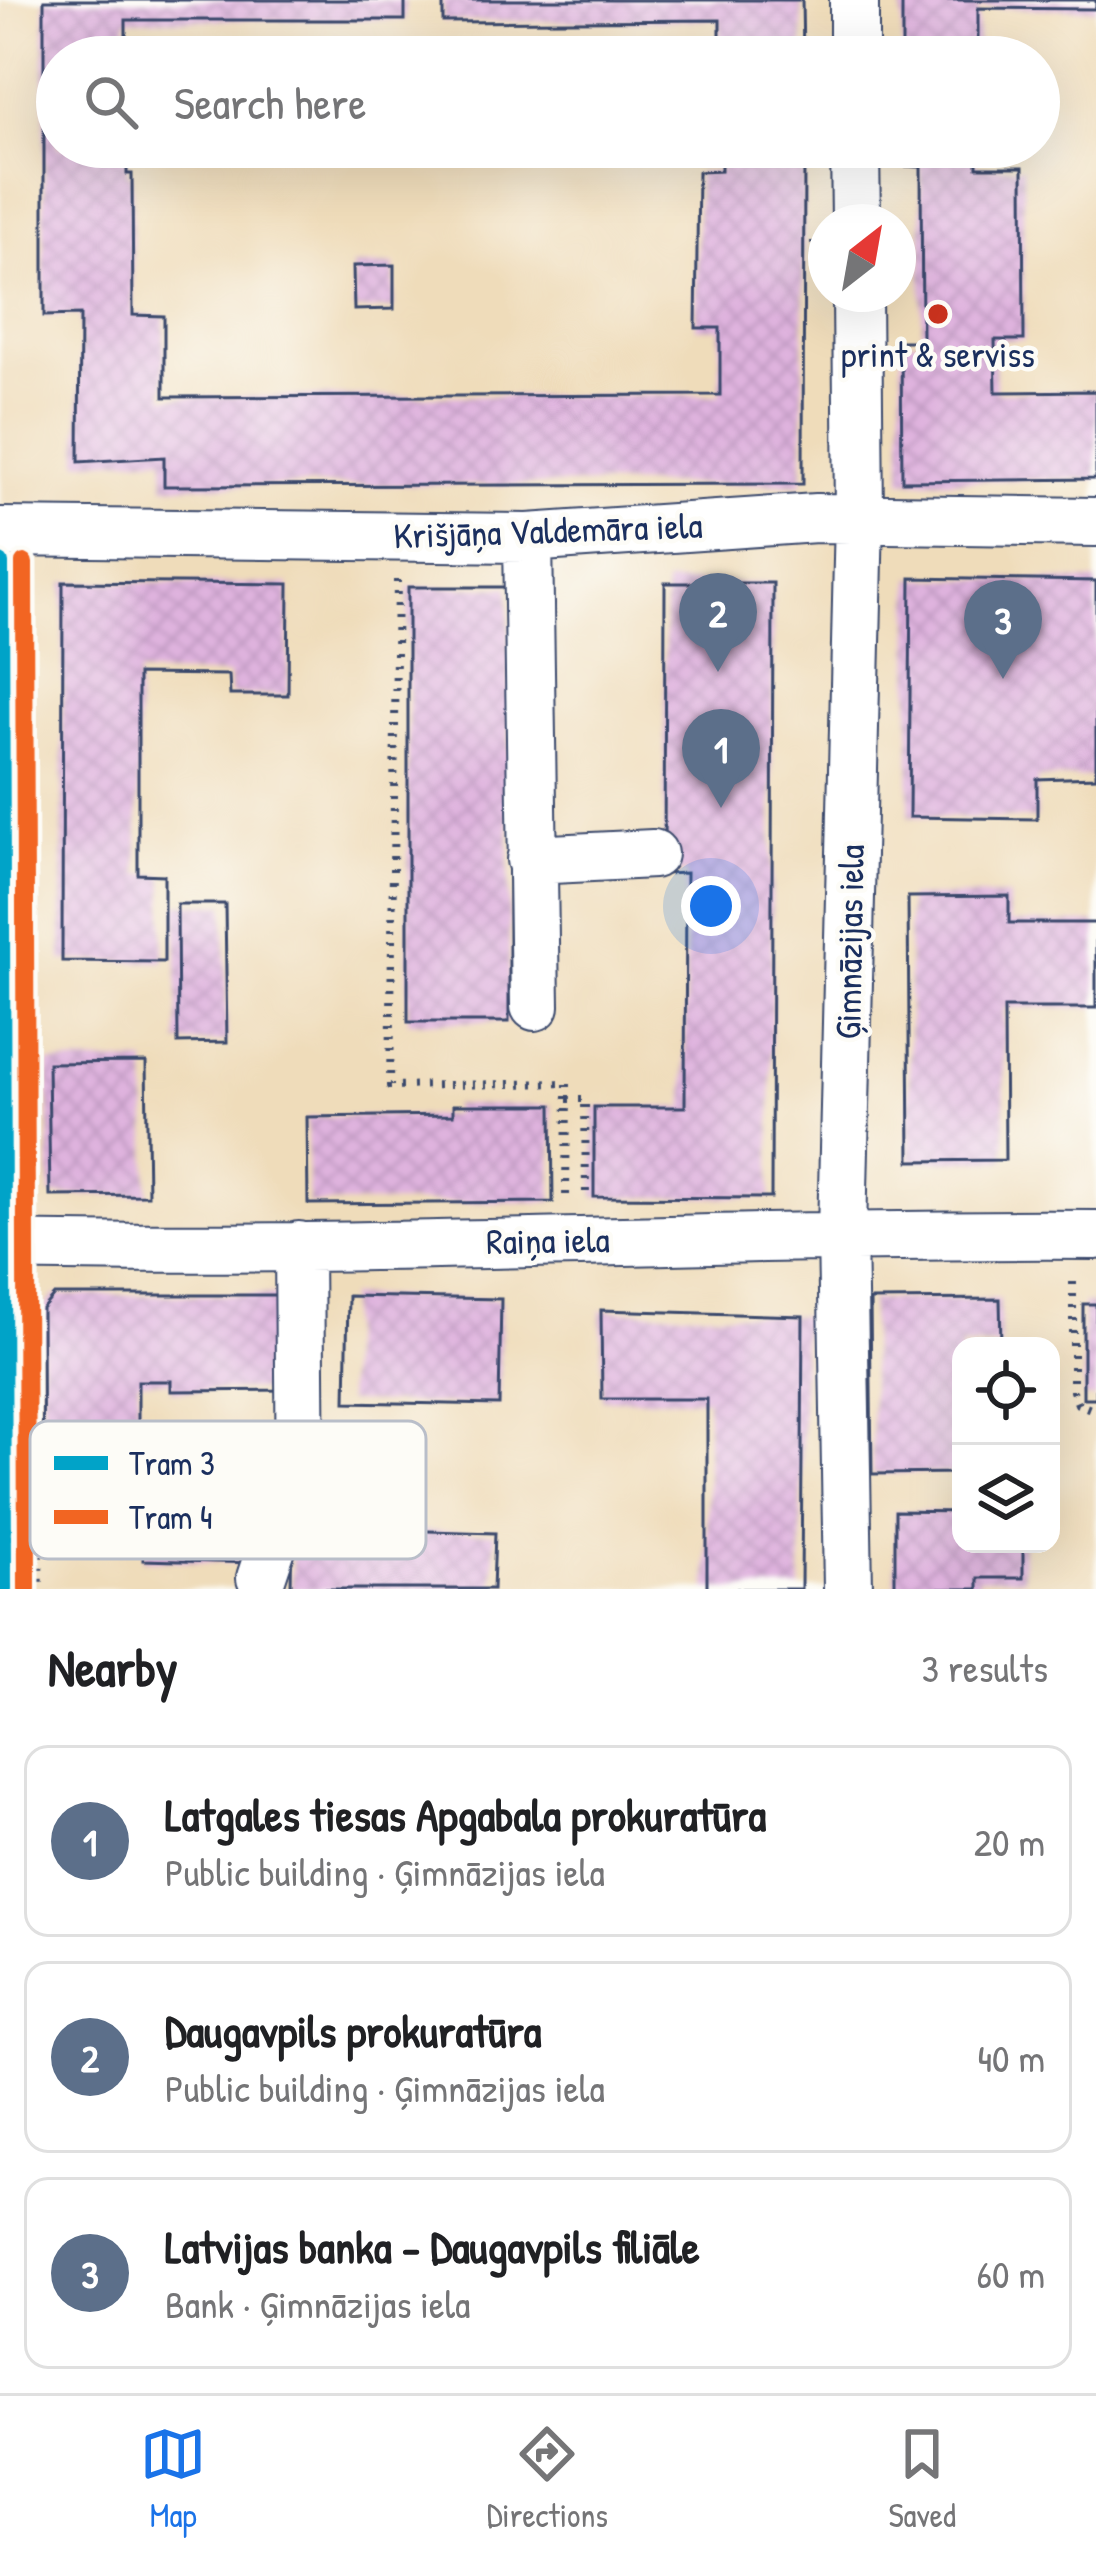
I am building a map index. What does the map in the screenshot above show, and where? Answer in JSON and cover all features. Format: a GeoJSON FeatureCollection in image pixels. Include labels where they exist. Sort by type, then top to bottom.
{"type":"FeatureCollection","features":[{"type":"Feature","properties":{"kind":"street"},"geometry":{"type":"LineString","coordinates":[[854,0],[854,36]]}},
{"type":"Feature","properties":{"kind":"street"},"geometry":{"type":"LineString","coordinates":[[855,168],[856,204]]}},
{"type":"Feature","properties":{"kind":"street","name":"Ģimnāzijas iela"},"geometry":{"type":"LineString","coordinates":[[848,1589],[842,1233],[859,518],[857,312]]}},
{"type":"Feature","properties":{"kind":"street","name":"Krišjāņa Valdemāra iela"},"geometry":{"type":"LineString","coordinates":[[0,532],[528,538],[859,518],[1096,522]]}},
{"type":"Feature","properties":{"kind":"street"},"geometry":{"type":"LineString","coordinates":[[528,538],[535,1006]]}},
{"type":"Feature","properties":{"kind":"street"},"geometry":{"type":"LineString","coordinates":[[530,860],[652,854]]}},
{"type":"Feature","properties":{"kind":"street","name":"Raiņa iela"},"geometry":{"type":"LineString","coordinates":[[0,1246],[298,1246],[842,1233],[1096,1235]]}},
{"type":"Feature","properties":{"kind":"street"},"geometry":{"type":"LineString","coordinates":[[298,1246],[300,1421]]}},
{"type":"Feature","properties":{"kind":"street"},"geometry":{"type":"LineString","coordinates":[[261,1578],[267,1559]]}},
{"type":"Feature","properties":{"kind":"path"},"geometry":{"type":"LineString","coordinates":[[398,578],[390,1086],[567,1083],[566,1221]]}},
{"type":"Feature","properties":{"kind":"path"},"geometry":{"type":"LineString","coordinates":[[567,1099],[585,1099],[586,1220]]}},
{"type":"Feature","properties":{"kind":"path"},"geometry":{"type":"LineString","coordinates":[[1073,1282],[1072,1390],[1078,1404],[1096,1412]]}},
{"type":"Feature","properties":{"kind":"path"},"geometry":{"type":"LineString","coordinates":[[31,1310],[35,1421]]}},
{"type":"Feature","properties":{"kind":"path"},"geometry":{"type":"LineString","coordinates":[[39,1559],[40,1589]]}},
{"type":"Feature","properties":{"kind":"building"},"geometry":{"type":"Polygon","coordinates":[[[44,0],[405,0],[405,20],[126,20],[126,36],[44,36],[44,0]]]}},
{"type":"Feature","properties":{"kind":"building"},"geometry":{"type":"Polygon","coordinates":[[[443,0],[802,0],[803,36],[720,36],[720,20],[443,22],[443,0]]]}},
{"type":"Feature","properties":{"kind":"building"},"geometry":{"type":"Polygon","coordinates":[[[902,0],[1096,0],[1096,9],[978,8],[978,36],[902,36],[902,0]]]}},
{"type":"Feature","properties":{"kind":"building"},"geometry":{"type":"Polygon","coordinates":[[[44,168],[127,168],[127,174],[132,174],[133,315],[164,316],[164,397],[720,395],[720,328],[696,328],[698,172],[804,168],[803,484],[164,486],[164,457],[79,462],[80,315],[44,316],[44,168]]]}},
{"type":"Feature","properties":{"kind":"building"},"geometry":{"type":"Polygon","coordinates":[[[921,168],[1023,168],[1024,340],[995,340],[996,392],[1096,391],[1096,479],[902,481],[901,341],[922,341],[921,168]]]}},
{"type":"Feature","properties":{"kind":"building"},"geometry":{"type":"Polygon","coordinates":[[[394,265],[394,309],[354,310],[353,266],[394,265]]]}},
{"type":"Feature","properties":{"kind":"building"},"geometry":{"type":"Polygon","coordinates":[[[911,578],[1096,581],[1096,777],[1037,779],[1037,819],[909,817],[911,578]]]}},
{"type":"Feature","properties":{"kind":"building"},"geometry":{"type":"Polygon","coordinates":[[[63,582],[289,584],[288,695],[230,695],[229,675],[138,674],[138,874],[164,875],[164,962],[62,961],[63,582]]]}},
{"type":"Feature","properties":{"kind":"building"},"geometry":{"type":"Polygon","coordinates":[[[665,583],[773,583],[771,1198],[594,1197],[594,1107],[685,1107],[686,873],[664,874],[665,583]]]}},
{"type":"Feature","properties":{"kind":"building"},"geometry":{"type":"Polygon","coordinates":[[[408,587],[509,587],[509,1022],[408,1022],[408,587]]]}},
{"type":"Feature","properties":{"kind":"building"},"geometry":{"type":"Polygon","coordinates":[[[1009,896],[1009,923],[1096,923],[1096,1008],[1004,1008],[1005,1160],[910,1161],[908,897],[1009,896]]]}},
{"type":"Feature","properties":{"kind":"building"},"geometry":{"type":"Polygon","coordinates":[[[177,904],[225,904],[227,1042],[178,1043],[177,904]]]}},
{"type":"Feature","properties":{"kind":"building"},"geometry":{"type":"Polygon","coordinates":[[[146,1062],[148,1195],[50,1196],[48,1063],[146,1062]]]}},
{"type":"Feature","properties":{"kind":"building"},"geometry":{"type":"Polygon","coordinates":[[[453,1105],[552,1105],[553,1202],[308,1204],[307,1117],[453,1115],[453,1105]]]}},
{"type":"Feature","properties":{"kind":"building"},"geometry":{"type":"Polygon","coordinates":[[[54,1295],[286,1295],[286,1390],[171,1391],[171,1381],[138,1381],[138,1421],[42,1421],[42,1309],[54,1295]]]}},
{"type":"Feature","properties":{"kind":"building"},"geometry":{"type":"Polygon","coordinates":[[[348,1296],[501,1299],[499,1405],[346,1402],[348,1296]]]}},
{"type":"Feature","properties":{"kind":"building"},"geometry":{"type":"Polygon","coordinates":[[[1000,1299],[1001,1337],[952,1337],[952,1473],[872,1474],[870,1300],[1000,1299]]]}},
{"type":"Feature","properties":{"kind":"building"},"geometry":{"type":"Polygon","coordinates":[[[1083,1304],[1096,1304],[1096,1398],[1083,1398],[1083,1304]]]}},
{"type":"Feature","properties":{"kind":"building"},"geometry":{"type":"Polygon","coordinates":[[[601,1310],[803,1316],[801,1589],[707,1589],[707,1399],[602,1399],[601,1310]]]}},
{"type":"Feature","properties":{"kind":"building"},"geometry":{"type":"Polygon","coordinates":[[[895,1511],[952,1512],[952,1553],[1023,1553],[1023,1578],[978,1578],[978,1589],[895,1589],[895,1511]]]}},
{"type":"Feature","properties":{"kind":"building"},"geometry":{"type":"Polygon","coordinates":[[[426,1531],[495,1533],[493,1589],[291,1589],[291,1559],[426,1559],[426,1531]]]}},
{"type":"Feature","properties":{"kind":"building"},"geometry":{"type":"Polygon","coordinates":[[[143,1559],[254,1559],[254,1563],[143,1559]]]}},
{"type":"Feature","properties":{"kind":"tram line","name":"3"},"geometry":{"type":"LineString","coordinates":[[0,563],[3,1589]]}},
{"type":"Feature","properties":{"kind":"tram line","name":"4"},"geometry":{"type":"LineString","coordinates":[[24,563],[27,1589]]}},
{"type":"Feature","properties":{"kind":"place","name":"print & serviss"},"geometry":{"type":"Point","coordinates":[938,314]}},
{"type":"Feature","properties":{"kind":"place","name":"Daugavpils prokuratūra"},"geometry":{"type":"Point","coordinates":[718,672]}},
{"type":"Feature","properties":{"kind":"place","name":"Latvijas banka - Daugavpils filiāle"},"geometry":{"type":"Point","coordinates":[1003,679]}},
{"type":"Feature","properties":{"kind":"place","name":"Latgales tiesas Apgabala prokuratūra"},"geometry":{"type":"Point","coordinates":[721,808]}}]}
